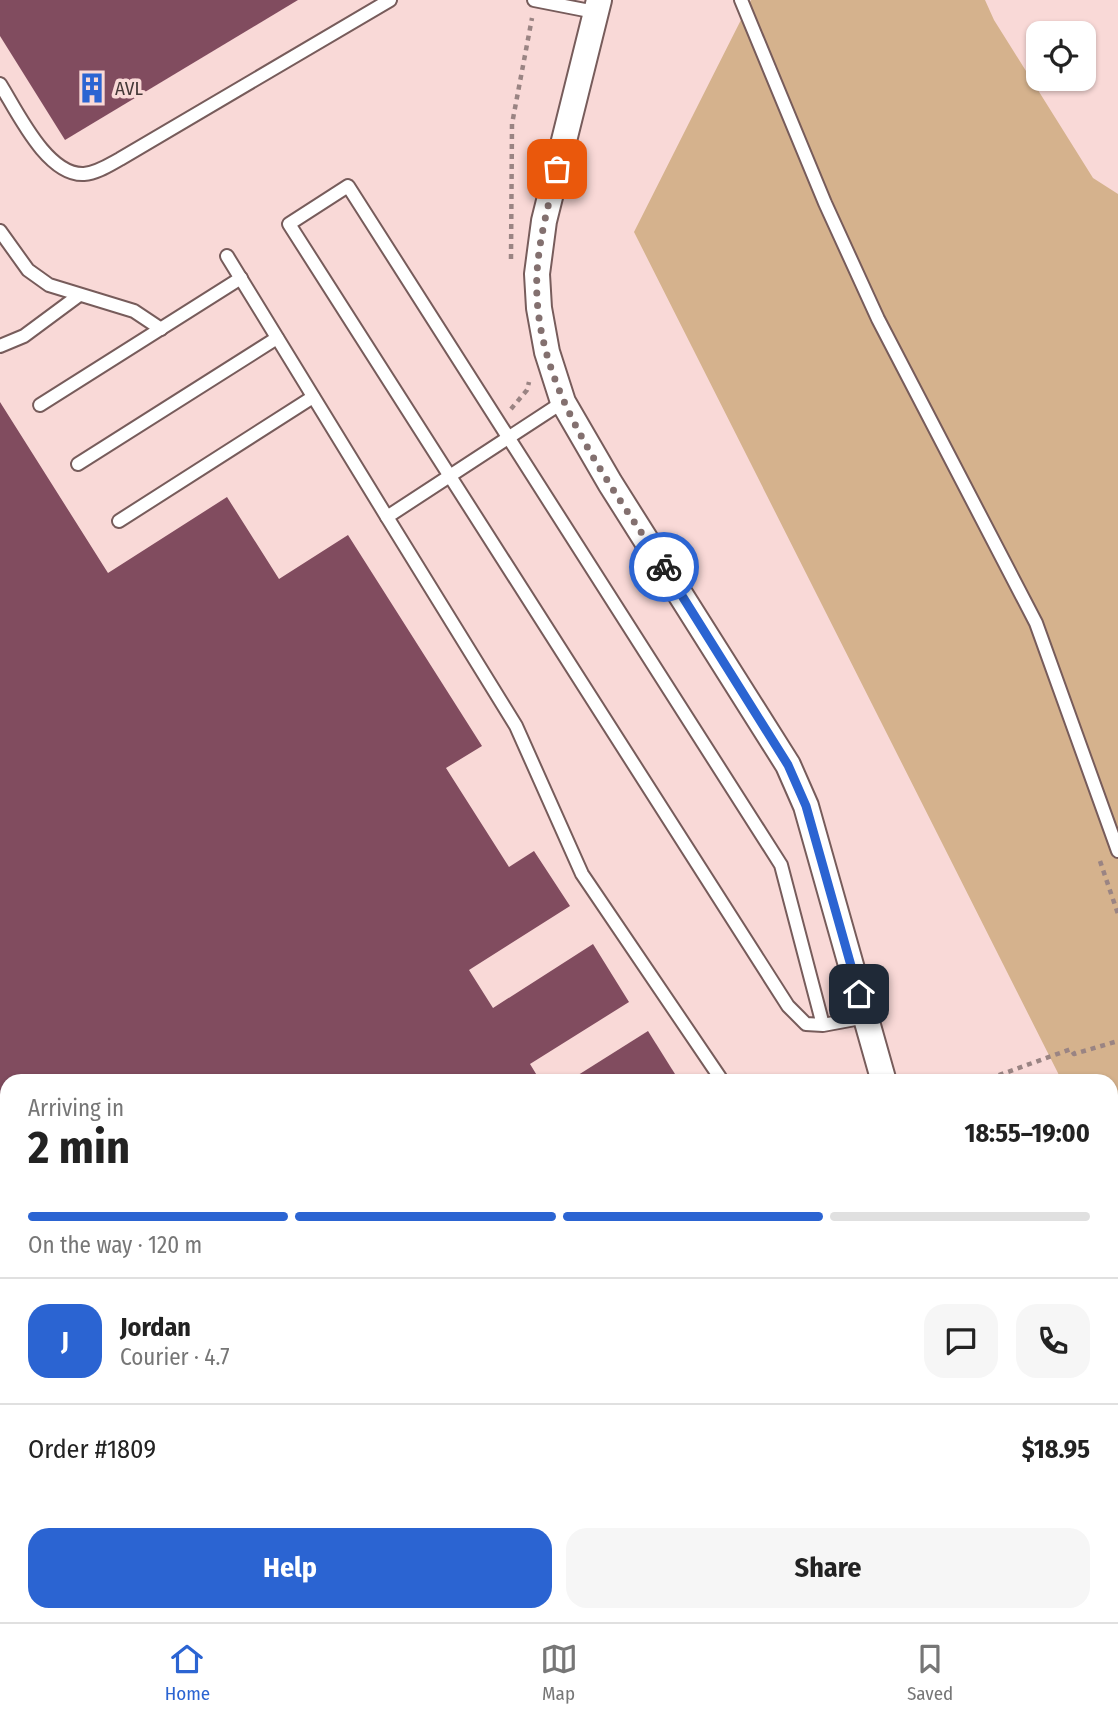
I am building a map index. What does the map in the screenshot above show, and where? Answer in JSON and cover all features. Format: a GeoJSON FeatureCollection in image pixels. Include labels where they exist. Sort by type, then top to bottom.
{"type":"FeatureCollection","features":[{"type":"Feature","properties":{"kind":"street"},"geometry":{"type":"LineString","coordinates":[[597,6],[544,221],[537,274],[538,308],[547,352],[564,402],[610,483],[788,765],[806,806],[882,1074]]}},
{"type":"Feature","properties":{"kind":"lane"},"geometry":{"type":"LineString","coordinates":[[0,85],[42,151],[63,169],[82,174],[99,170],[120,159],[390,0]]}},
{"type":"Feature","properties":{"kind":"lane"},"geometry":{"type":"LineString","coordinates":[[535,0],[597,6]]}},
{"type":"Feature","properties":{"kind":"lane"},"geometry":{"type":"LineString","coordinates":[[741,0],[825,203],[877,319],[1037,622],[1118,851]]}},
{"type":"Feature","properties":{"kind":"lane"},"geometry":{"type":"LineString","coordinates":[[823,1025],[781,865],[348,186],[289,224],[788,1006],[806,1024],[823,1025],[866,1017]]}},
{"type":"Feature","properties":{"kind":"lane"},"geometry":{"type":"LineString","coordinates":[[0,231],[28,270],[49,285],[134,311],[162,329]]}},
{"type":"Feature","properties":{"kind":"lane"},"geometry":{"type":"LineString","coordinates":[[227,256],[516,726],[582,874],[718,1074]]}},
{"type":"Feature","properties":{"kind":"lane"},"geometry":{"type":"LineString","coordinates":[[40,405],[241,278]]}},
{"type":"Feature","properties":{"kind":"lane"},"geometry":{"type":"LineString","coordinates":[[0,346],[24,336],[78,296]]}},
{"type":"Feature","properties":{"kind":"lane"},"geometry":{"type":"LineString","coordinates":[[78,464],[277,338]]}},
{"type":"Feature","properties":{"kind":"lane"},"geometry":{"type":"LineString","coordinates":[[119,521],[313,397]]}},
{"type":"Feature","properties":{"kind":"lane"},"geometry":{"type":"LineString","coordinates":[[387,517],[564,402]]}},
{"type":"Feature","properties":{"kind":"path"},"geometry":{"type":"LineString","coordinates":[[512,267],[512,124],[535,0]]}},
{"type":"Feature","properties":{"kind":"path"},"geometry":{"type":"LineString","coordinates":[[498,420],[527,390],[530,376]]}},
{"type":"Feature","properties":{"kind":"path"},"geometry":{"type":"LineString","coordinates":[[1002,1074],[1071,1049],[1074,1054],[1118,1041]]}},
{"type":"Feature","properties":{"kind":"shaded area"},"geometry":{"type":"Polygon","coordinates":[[[751,0],[985,0],[994,20],[1026,71],[1026,91],[1038,91],[1093,178],[1118,194],[1118,1074],[1058,1074],[634,232],[751,0]]]}},
{"type":"Feature","properties":{"kind":"building","name":"AVL"},"geometry":{"type":"Polygon","coordinates":[[[0,0],[298,0],[65,140],[0,36],[0,0]]]}},
{"type":"Feature","properties":{"kind":"building"},"geometry":{"type":"Polygon","coordinates":[[[0,402],[108,573],[227,497],[279,579],[348,535],[482,746],[446,768],[509,867],[534,851],[570,906],[469,970],[493,1008],[593,944],[629,1002],[530,1064],[536,1074],[0,1074],[0,402]]]}},
{"type":"Feature","properties":{"kind":"building"},"geometry":{"type":"Polygon","coordinates":[[[648,1031],[675,1074],[580,1074],[648,1031]]]}},
{"type":"Feature","properties":{"kind":"way so far"},"geometry":{"type":"LineString","coordinates":[[557,169],[544,221],[537,274],[538,308],[547,352],[564,402],[610,483],[664,567]]}},
{"type":"Feature","properties":{"kind":"place","name":"AVL"},"geometry":{"type":"Point","coordinates":[92,88]}},
{"type":"Feature","properties":{"kind":"route"},"geometry":{"type":"LineString","coordinates":[[664,567],[788,765],[806,806],[859,994]]}}]}
